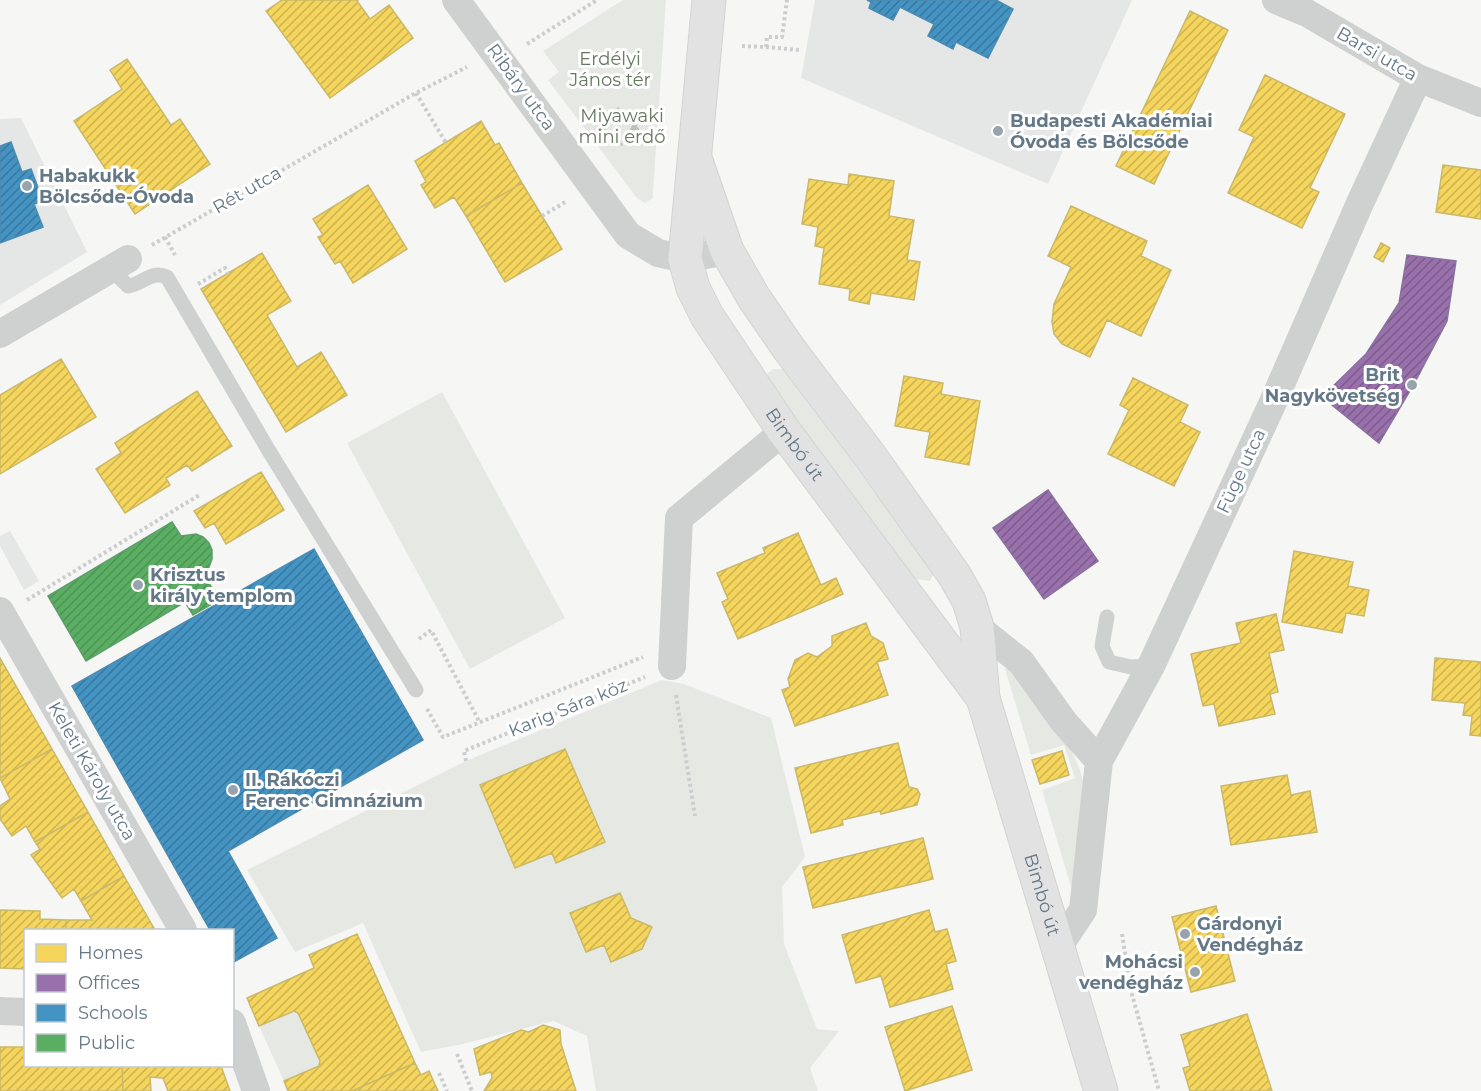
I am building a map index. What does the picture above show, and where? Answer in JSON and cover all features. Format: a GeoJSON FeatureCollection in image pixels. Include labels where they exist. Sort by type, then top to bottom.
{"type":"FeatureCollection","features":[{"type":"Feature","properties":{"kind":"street","name":"Ribáry utca"},"geometry":{"type":"LineString","coordinates":[[456,0],[628,235],[658,253],[686,259],[727,251]]}},
{"type":"Feature","properties":{"kind":"street","name":"Bimbó út"},"geometry":{"type":"LineString","coordinates":[[709,0],[686,259],[693,288],[707,316],[784,431],[983,698]]}},
{"type":"Feature","properties":{"kind":"street","name":"Barsi utca"},"geometry":{"type":"LineString","coordinates":[[1276,0],[1307,13],[1418,78],[1481,103]]}},
{"type":"Feature","properties":{"kind":"street","name":"Füge utca"},"geometry":{"type":"LineString","coordinates":[[1059,946],[1083,910],[1099,761],[1151,666],[1274,400],[1360,203],[1418,78]]}},
{"type":"Feature","properties":{"kind":"street","name":"Bimbó út"},"geometry":{"type":"LineString","coordinates":[[696,161],[727,251],[754,298],[870,456],[955,576],[969,601],[977,627],[983,698],[1101,1091]]}},
{"type":"Feature","properties":{"kind":"street"},"geometry":{"type":"LineString","coordinates":[[0,334],[120,264]]}},
{"type":"Feature","properties":{"kind":"street"},"geometry":{"type":"LineString","coordinates":[[672,666],[679,518],[784,431]]}},
{"type":"Feature","properties":{"kind":"street","name":"Keleti Károly utca"},"geometry":{"type":"LineString","coordinates":[[0,612],[182,929]]}},
{"type":"Feature","properties":{"kind":"street"},"geometry":{"type":"LineString","coordinates":[[977,627],[1021,662],[1064,722],[1099,761]]}},
{"type":"Feature","properties":{"kind":"street"},"geometry":{"type":"LineString","coordinates":[[0,1011],[24,1012]]}},
{"type":"Feature","properties":{"kind":"street"},"geometry":{"type":"LineString","coordinates":[[234,1029],[256,1091]]}},
{"type":"Feature","properties":{"kind":"lane"},"geometry":{"type":"LineString","coordinates":[[120,264],[128,286],[135,285],[152,275],[160,274],[166,277],[268,451],[416,690]]}},
{"type":"Feature","properties":{"kind":"lane"},"geometry":{"type":"LineString","coordinates":[[1107,617],[1102,646],[1109,662],[1131,666],[1151,666]]}},
{"type":"Feature","properties":{"kind":"path"},"geometry":{"type":"LineString","coordinates":[[499,56],[517,50],[597,0]]}},
{"type":"Feature","properties":{"kind":"path"},"geometry":{"type":"LineString","coordinates":[[766,47],[767,37],[782,37],[787,0]]}},
{"type":"Feature","properties":{"kind":"path"},"geometry":{"type":"LineString","coordinates":[[742,46],[800,50]]}},
{"type":"Feature","properties":{"kind":"path","name":"Rét utca"},"geometry":{"type":"LineString","coordinates":[[120,264],[416,93],[476,63],[499,56]]}},
{"type":"Feature","properties":{"kind":"path"},"geometry":{"type":"LineString","coordinates":[[416,93],[446,142]]}},
{"type":"Feature","properties":{"kind":"path"},"geometry":{"type":"LineString","coordinates":[[542,216],[575,196]]}},
{"type":"Feature","properties":{"kind":"path"},"geometry":{"type":"LineString","coordinates":[[194,288],[225,268],[228,274]]}},
{"type":"Feature","properties":{"kind":"path"},"geometry":{"type":"LineString","coordinates":[[44,590],[201,494]]}},
{"type":"Feature","properties":{"kind":"path"},"geometry":{"type":"LineString","coordinates":[[419,639],[431,630],[480,723]]}},
{"type":"Feature","properties":{"kind":"path"},"geometry":{"type":"LineString","coordinates":[[416,690],[444,737],[643,657],[643,647]]}},
{"type":"Feature","properties":{"kind":"path"},"geometry":{"type":"LineString","coordinates":[[672,666],[695,816]]}},
{"type":"Feature","properties":{"kind":"path","name":"Karig Sára köz"},"geometry":{"type":"LineString","coordinates":[[466,761],[464,751],[672,666]]}},
{"type":"Feature","properties":{"kind":"path"},"geometry":{"type":"LineString","coordinates":[[1122,934],[1131,991],[1159,1091]]}},
{"type":"Feature","properties":{"kind":"path"},"geometry":{"type":"LineString","coordinates":[[457,1054],[472,1091]]}},
{"type":"Feature","properties":{"kind":"path"},"geometry":{"type":"LineString","coordinates":[[439,1073],[447,1091]]}},
{"type":"Feature","properties":{"kind":"shaded area","name":"Budapesti Akadémiai Óvoda és Bölcsőde"},"geometry":{"type":"Polygon","coordinates":[[[815,0],[1132,0],[1048,184],[801,78],[815,0]]]}},
{"type":"Feature","properties":{"kind":"shaded area","name":"Habakukk Bölcsőde-Óvoda"},"geometry":{"type":"Polygon","coordinates":[[[21,118],[87,252],[0,305],[0,119],[21,118]]]}},
{"type":"Feature","properties":{"kind":"shaded area"},"geometry":{"type":"Polygon","coordinates":[[[10,531],[39,581],[24,590],[0,546],[0,536],[10,531]]]}},
{"type":"Feature","properties":{"kind":"green space","name":"Erdélyi János tér"},"geometry":{"type":"Polygon","coordinates":[[[623,0],[666,0],[653,198],[645,203],[637,198],[548,80],[559,72],[543,51],[623,0]]]}},
{"type":"Feature","properties":{"kind":"green space","name":"Miyawaki mini erdő"},"geometry":{"type":"Polygon","coordinates":[[[622,102],[639,109],[646,126],[639,143],[622,150],[605,143],[598,126],[605,109],[622,102]]]}},
{"type":"Feature","properties":{"kind":"green space"},"geometry":{"type":"Polygon","coordinates":[[[773,369],[784,369],[934,573],[930,581],[914,579],[767,385],[767,374],[773,369]]]}},
{"type":"Feature","properties":{"kind":"green space"},"geometry":{"type":"Polygon","coordinates":[[[442,392],[565,618],[470,669],[347,443],[442,392]]]}},
{"type":"Feature","properties":{"kind":"green space"},"geometry":{"type":"Polygon","coordinates":[[[1012,666],[1070,747],[1084,783],[1084,812],[1071,887],[1042,790],[1075,778],[1064,745],[1031,755],[1005,669],[1012,666]]]}},
{"type":"Feature","properties":{"kind":"green space"},"geometry":{"type":"Polygon","coordinates":[[[662,680],[684,684],[771,718],[805,857],[782,887],[784,944],[817,1029],[839,1031],[810,1068],[818,1091],[596,1091],[587,1036],[553,1021],[463,1044],[421,1052],[363,923],[295,952],[247,870],[466,761],[662,680]]]}},
{"type":"Feature","properties":{"kind":"green space"},"geometry":{"type":"Polygon","coordinates":[[[294,1011],[298,1013],[320,1061],[319,1066],[284,1081],[259,1026],[294,1011]]]}},
{"type":"Feature","properties":{"kind":"building: Homes"},"geometry":{"type":"Polygon","coordinates":[[[282,0],[358,0],[370,19],[389,5],[413,38],[330,98],[266,11],[282,0]]]}},
{"type":"Feature","properties":{"kind":"building: Homes"},"geometry":{"type":"Polygon","coordinates":[[[1190,11],[1228,30],[1154,184],[1116,166],[1190,11]]]}},
{"type":"Feature","properties":{"kind":"building: Homes"},"geometry":{"type":"Polygon","coordinates":[[[127,59],[171,125],[180,119],[210,164],[135,214],[74,121],[122,89],[110,70],[127,59]]]}},
{"type":"Feature","properties":{"kind":"building: Homes"},"geometry":{"type":"Polygon","coordinates":[[[1265,75],[1345,114],[1310,188],[1319,192],[1302,228],[1228,193],[1254,137],[1239,130],[1265,75]]]}},
{"type":"Feature","properties":{"kind":"building: Homes"},"geometry":{"type":"Polygon","coordinates":[[[481,121],[495,145],[499,143],[522,183],[466,216],[454,197],[435,208],[421,185],[426,182],[415,161],[481,121]]]}},
{"type":"Feature","properties":{"kind":"building: Homes"},"geometry":{"type":"Polygon","coordinates":[[[1443,165],[1481,170],[1481,219],[1436,212],[1443,165]]]}},
{"type":"Feature","properties":{"kind":"building: Homes"},"geometry":{"type":"Polygon","coordinates":[[[849,174],[894,181],[889,216],[914,220],[907,260],[920,262],[914,300],[871,293],[869,304],[849,300],[850,289],[819,284],[824,248],[815,246],[818,227],[802,224],[809,179],[848,185],[849,174]]]}},
{"type":"Feature","properties":{"kind":"building: Homes"},"geometry":{"type":"Polygon","coordinates":[[[522,183],[562,249],[505,282],[466,216],[522,183]]]}},
{"type":"Feature","properties":{"kind":"building: Homes"},"geometry":{"type":"Polygon","coordinates":[[[368,185],[407,249],[353,283],[340,261],[335,264],[318,237],[323,235],[313,219],[368,185]]]}},
{"type":"Feature","properties":{"kind":"building: Homes"},"geometry":{"type":"Polygon","coordinates":[[[1071,206],[1147,241],[1141,256],[1171,270],[1141,336],[1107,320],[1090,357],[1062,344],[1054,334],[1052,322],[1054,304],[1071,267],[1048,256],[1071,206]]]}},
{"type":"Feature","properties":{"kind":"building: Homes"},"geometry":{"type":"Polygon","coordinates":[[[1381,243],[1390,248],[1383,262],[1374,257],[1381,243]]]}},
{"type":"Feature","properties":{"kind":"building: Homes"},"geometry":{"type":"Polygon","coordinates":[[[262,253],[291,301],[267,315],[297,367],[321,352],[347,395],[286,432],[201,289],[262,253]]]}},
{"type":"Feature","properties":{"kind":"building: Homes"},"geometry":{"type":"Polygon","coordinates":[[[61,359],[96,417],[0,474],[0,395],[61,359]]]}},
{"type":"Feature","properties":{"kind":"building: Homes"},"geometry":{"type":"Polygon","coordinates":[[[904,376],[943,383],[941,394],[980,401],[969,465],[925,457],[930,432],[895,426],[904,376]]]}},
{"type":"Feature","properties":{"kind":"building: Homes"},"geometry":{"type":"Polygon","coordinates":[[[1133,378],[1188,405],[1180,422],[1200,432],[1174,486],[1108,454],[1129,410],[1120,405],[1133,378]]]}},
{"type":"Feature","properties":{"kind":"building: Homes"},"geometry":{"type":"Polygon","coordinates":[[[197,391],[232,446],[192,471],[187,465],[166,478],[170,485],[125,513],[96,469],[121,453],[115,443],[197,391]]]}},
{"type":"Feature","properties":{"kind":"building: Homes"},"geometry":{"type":"Polygon","coordinates":[[[261,472],[284,510],[226,544],[214,523],[205,528],[194,511],[261,472]]]}},
{"type":"Feature","properties":{"kind":"building: Homes"},"geometry":{"type":"Polygon","coordinates":[[[798,533],[821,585],[836,578],[843,594],[738,639],[722,602],[728,599],[717,573],[765,553],[763,548],[798,533]]]}},
{"type":"Feature","properties":{"kind":"building: Homes"},"geometry":{"type":"Polygon","coordinates":[[[1294,551],[1353,562],[1348,586],[1369,590],[1364,616],[1346,613],[1342,633],[1282,622],[1294,551]]]}},
{"type":"Feature","properties":{"kind":"building: Homes"},"geometry":{"type":"Polygon","coordinates":[[[1276,614],[1284,650],[1269,653],[1278,692],[1270,694],[1275,714],[1219,726],[1214,704],[1203,706],[1191,654],[1241,643],[1236,623],[1276,614]]]}},
{"type":"Feature","properties":{"kind":"building: Homes"},"geometry":{"type":"Polygon","coordinates":[[[866,623],[871,636],[883,643],[888,659],[877,662],[888,695],[795,726],[782,690],[790,687],[788,679],[795,660],[808,653],[817,657],[832,646],[832,636],[866,623]]]}},
{"type":"Feature","properties":{"kind":"building: Homes"},"geometry":{"type":"Polygon","coordinates":[[[0,658],[52,749],[0,778],[0,658]]]}},
{"type":"Feature","properties":{"kind":"building: Homes"},"geometry":{"type":"Polygon","coordinates":[[[1435,658],[1481,662],[1481,736],[1470,735],[1472,716],[1463,715],[1465,703],[1432,700],[1435,658]]]}},
{"type":"Feature","properties":{"kind":"building: Homes"},"geometry":{"type":"Polygon","coordinates":[[[898,743],[909,787],[917,789],[920,794],[917,805],[842,820],[843,825],[811,833],[795,768],[898,743]]]}},
{"type":"Feature","properties":{"kind":"building: Homes"},"geometry":{"type":"Polygon","coordinates":[[[52,749],[88,812],[35,842],[26,826],[12,836],[0,819],[0,806],[10,799],[0,778],[52,749]]]}},
{"type":"Feature","properties":{"kind":"building: Homes"},"geometry":{"type":"Polygon","coordinates":[[[565,749],[605,842],[556,863],[552,853],[515,868],[480,785],[565,749]]]}},
{"type":"Feature","properties":{"kind":"building: Homes"},"geometry":{"type":"Polygon","coordinates":[[[1062,751],[1069,775],[1040,784],[1032,760],[1062,751]]]}},
{"type":"Feature","properties":{"kind":"building: Homes"},"geometry":{"type":"Polygon","coordinates":[[[1287,775],[1291,795],[1310,791],[1317,832],[1231,845],[1221,786],[1287,775]]]}},
{"type":"Feature","properties":{"kind":"building: Homes"},"geometry":{"type":"Polygon","coordinates":[[[88,812],[124,876],[81,901],[74,889],[62,898],[31,855],[40,849],[35,842],[88,812]]]}},
{"type":"Feature","properties":{"kind":"building: Homes"},"geometry":{"type":"Polygon","coordinates":[[[923,838],[933,879],[813,908],[803,867],[923,838]]]}},
{"type":"Feature","properties":{"kind":"building: Homes"},"geometry":{"type":"Polygon","coordinates":[[[124,876],[154,929],[66,929],[66,920],[92,920],[81,901],[124,876]]]}},
{"type":"Feature","properties":{"kind":"building: Homes"},"geometry":{"type":"Polygon","coordinates":[[[620,893],[631,918],[652,927],[642,949],[611,962],[604,945],[586,952],[570,913],[620,893]]]}},
{"type":"Feature","properties":{"kind":"building: Homes"},"geometry":{"type":"Polygon","coordinates":[[[1216,906],[1235,981],[1191,992],[1172,917],[1216,906]]]}},
{"type":"Feature","properties":{"kind":"building: Homes"},"geometry":{"type":"Polygon","coordinates":[[[0,910],[40,911],[40,919],[66,920],[66,929],[24,929],[24,969],[0,968],[0,910]]]}},
{"type":"Feature","properties":{"kind":"building: Homes"},"geometry":{"type":"Polygon","coordinates":[[[929,910],[935,932],[947,929],[956,961],[946,964],[953,989],[890,1007],[881,976],[856,983],[842,935],[929,910]]]}},
{"type":"Feature","properties":{"kind":"building: Homes"},"geometry":{"type":"Polygon","coordinates":[[[357,934],[415,1063],[352,1091],[288,1091],[284,1081],[319,1066],[320,1061],[298,1013],[294,1011],[259,1026],[247,998],[314,968],[309,955],[357,934]]]}},
{"type":"Feature","properties":{"kind":"building: Homes"},"geometry":{"type":"Polygon","coordinates":[[[952,1006],[972,1070],[905,1091],[885,1027],[952,1006]]]}},
{"type":"Feature","properties":{"kind":"building: Homes"},"geometry":{"type":"Polygon","coordinates":[[[1247,1014],[1272,1091],[1190,1091],[1183,1068],[1190,1066],[1181,1035],[1247,1014]]]}},
{"type":"Feature","properties":{"kind":"building: Homes"},"geometry":{"type":"Polygon","coordinates":[[[543,1025],[560,1030],[561,1044],[576,1091],[484,1091],[492,1078],[491,1072],[480,1075],[474,1049],[521,1030],[529,1032],[543,1025]]]}},
{"type":"Feature","properties":{"kind":"building: Homes"},"geometry":{"type":"Polygon","coordinates":[[[0,1047],[24,1047],[24,1067],[122,1067],[123,1091],[0,1091],[0,1047]]]}},
{"type":"Feature","properties":{"kind":"building: Homes"},"geometry":{"type":"Polygon","coordinates":[[[415,1063],[421,1075],[429,1071],[438,1091],[352,1091],[415,1063]]]}},
{"type":"Feature","properties":{"kind":"building: Homes"},"geometry":{"type":"Polygon","coordinates":[[[122,1067],[221,1067],[230,1091],[168,1091],[163,1078],[150,1077],[151,1091],[123,1091],[122,1067]]]}},
{"type":"Feature","properties":{"kind":"building: Offices"},"geometry":{"type":"Polygon","coordinates":[[[1407,255],[1456,261],[1447,321],[1414,384],[1379,443],[1322,397],[1366,354],[1399,303],[1407,255]]]}},
{"type":"Feature","properties":{"kind":"building: Offices"},"geometry":{"type":"Polygon","coordinates":[[[1048,490],[1098,561],[1044,599],[993,528],[1048,490]]]}},
{"type":"Feature","properties":{"kind":"building: Schools"},"geometry":{"type":"Polygon","coordinates":[[[867,0],[996,0],[1013,9],[988,58],[956,42],[953,49],[928,36],[934,24],[900,7],[893,20],[869,8],[871,2],[867,0]]]}},
{"type":"Feature","properties":{"kind":"building: Schools"},"geometry":{"type":"Polygon","coordinates":[[[11,142],[22,172],[31,169],[43,201],[34,204],[43,227],[0,243],[0,146],[11,142]]]}},
{"type":"Feature","properties":{"kind":"building: Schools","name":"II. Rákóczi Ferenc Gimnázium"},"geometry":{"type":"Polygon","coordinates":[[[314,549],[423,740],[228,851],[277,938],[234,962],[234,929],[209,929],[72,686],[314,549]]]}},
{"type":"Feature","properties":{"kind":"building: Public","name":"Krisztus király templom"},"geometry":{"type":"Polygon","coordinates":[[[172,522],[181,536],[196,534],[209,543],[212,559],[209,567],[203,573],[219,600],[193,615],[185,602],[86,661],[48,596],[172,522]]]}},
{"type":"Feature","properties":{"kind":"place","name":"Budapesti Akadémiai Óvoda és Bölcsőde"},"geometry":{"type":"Point","coordinates":[998,131]}},
{"type":"Feature","properties":{"kind":"place","name":"Habakukk Bölcsőde-Óvoda"},"geometry":{"type":"Point","coordinates":[27,186]}},
{"type":"Feature","properties":{"kind":"place","name":"Brit Nagykövetség"},"geometry":{"type":"Point","coordinates":[1412,385]}},
{"type":"Feature","properties":{"kind":"place","name":"Krisztus király templom"},"geometry":{"type":"Point","coordinates":[138,585]}},
{"type":"Feature","properties":{"kind":"place","name":"II. Rákóczi Ferenc Gimnázium"},"geometry":{"type":"Point","coordinates":[233,790]}},
{"type":"Feature","properties":{"kind":"place","name":"Gárdonyi Vendégház"},"geometry":{"type":"Point","coordinates":[1185,934]}},
{"type":"Feature","properties":{"kind":"place","name":"Mohácsi vendégház"},"geometry":{"type":"Point","coordinates":[1195,972]}}]}
